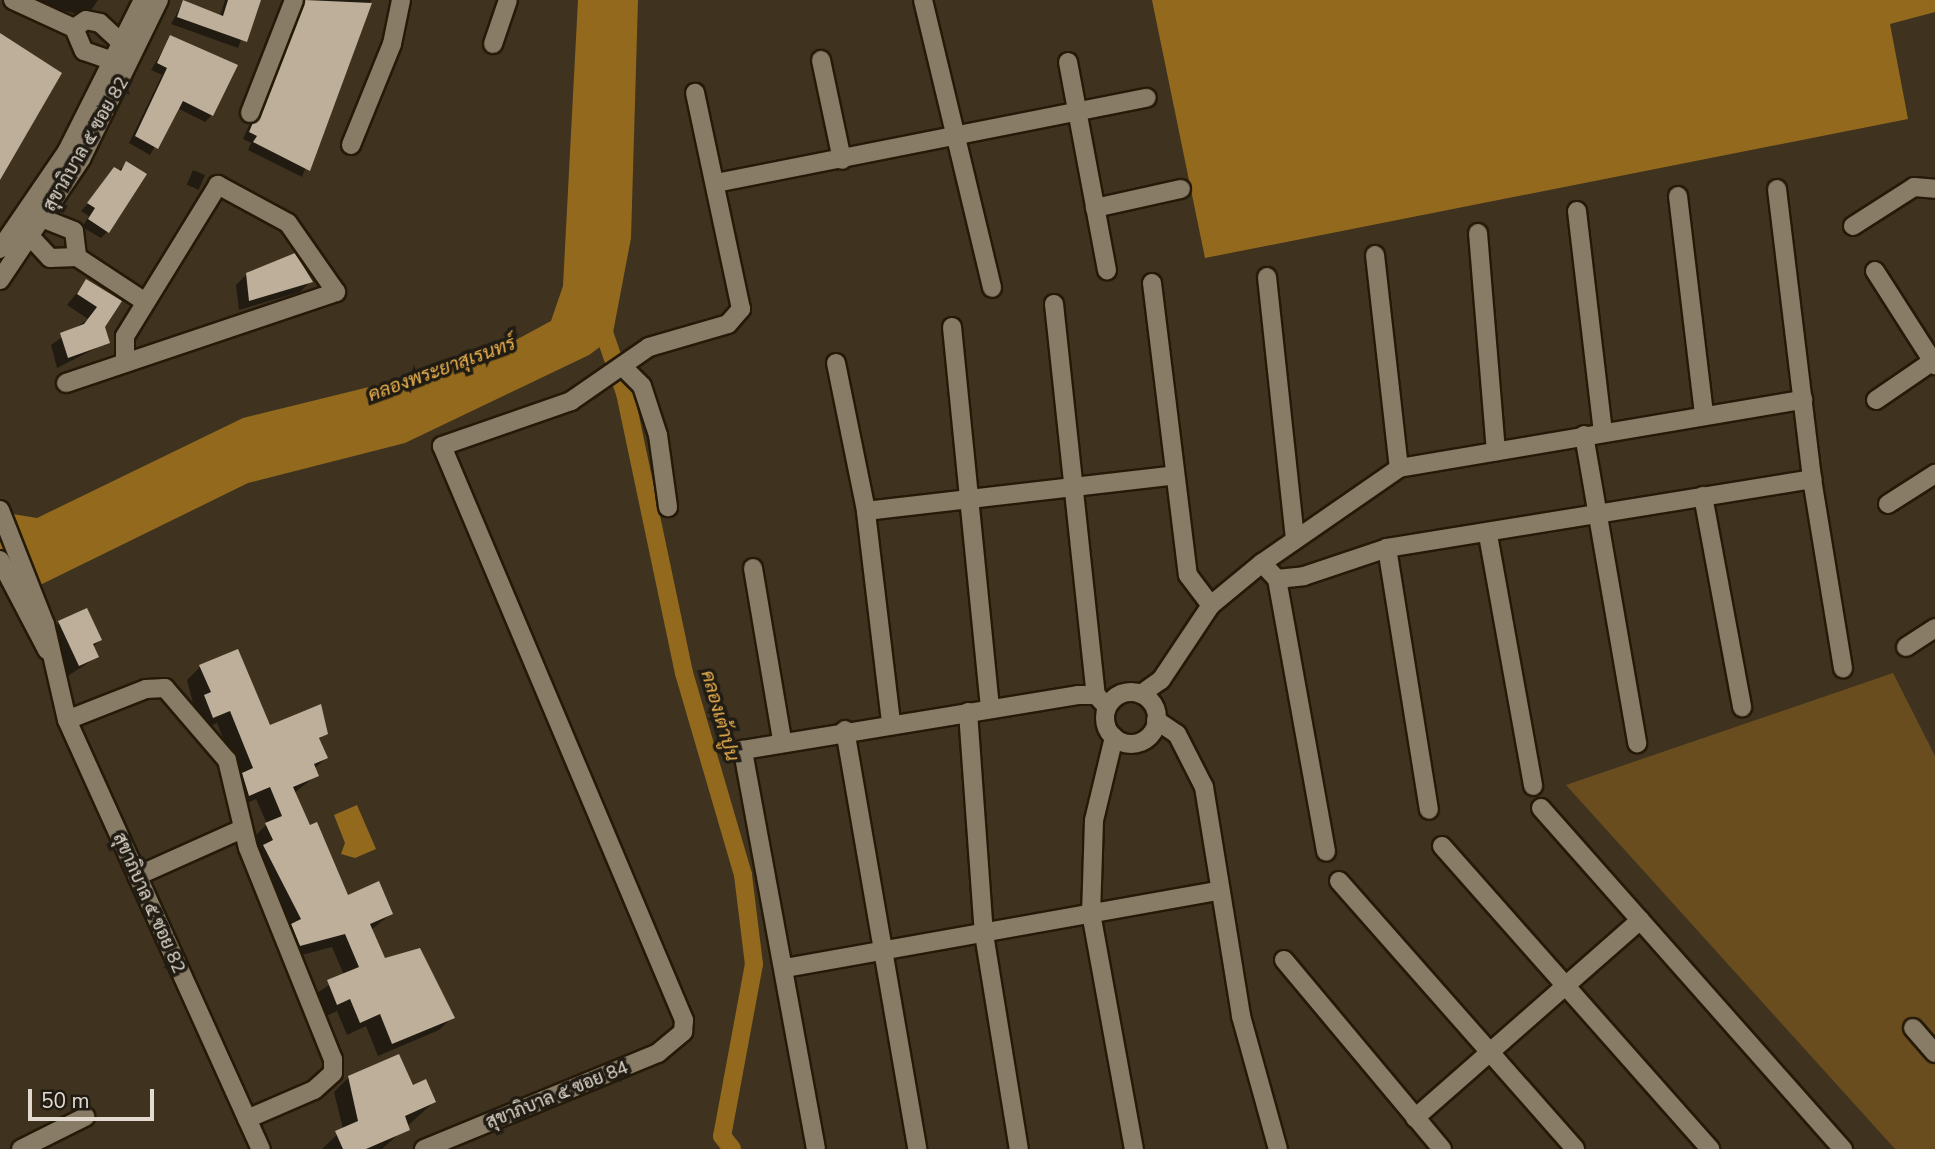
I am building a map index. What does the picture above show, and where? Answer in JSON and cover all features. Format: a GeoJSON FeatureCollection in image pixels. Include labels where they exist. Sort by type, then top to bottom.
{"type":"FeatureCollection","features":[{"type":"Feature","properties":{"kind":"street"},"geometry":{"type":"LineString","coordinates":[[13,0],[74,28],[84,51],[125,57]]}},
{"type":"Feature","properties":{"kind":"street","name":"สุขาภิบาล ๕ ซอย 82"},"geometry":{"type":"LineString","coordinates":[[0,280],[38,229],[125,57],[142,0]]}},
{"type":"Feature","properties":{"kind":"street","name":"สุขาภิบาล ๕ ซอย 82"},"geometry":{"type":"LineString","coordinates":[[0,249],[66,151],[159,0]]}},
{"type":"Feature","properties":{"kind":"street"},"geometry":{"type":"LineString","coordinates":[[250,113],[294,0]]}},
{"type":"Feature","properties":{"kind":"street"},"geometry":{"type":"LineString","coordinates":[[352,145],[392,44],[401,0]]}},
{"type":"Feature","properties":{"kind":"street"},"geometry":{"type":"LineString","coordinates":[[493,44],[508,0]]}},
{"type":"Feature","properties":{"kind":"street"},"geometry":{"type":"LineString","coordinates":[[923,0],[960,134],[992,288]]}},
{"type":"Feature","properties":{"kind":"street"},"geometry":{"type":"LineString","coordinates":[[74,28],[86,20],[100,23],[125,57]]}},
{"type":"Feature","properties":{"kind":"street"},"geometry":{"type":"LineString","coordinates":[[821,60],[842,160]]}},
{"type":"Feature","properties":{"kind":"street"},"geometry":{"type":"LineString","coordinates":[[1068,62],[1107,270]]}},
{"type":"Feature","properties":{"kind":"street"},"geometry":{"type":"LineString","coordinates":[[668,507],[658,435],[642,386],[617,373],[649,347],[729,324],[741,309],[695,93]]}},
{"type":"Feature","properties":{"kind":"street"},"geometry":{"type":"LineString","coordinates":[[716,183],[1147,98]]}},
{"type":"Feature","properties":{"kind":"street"},"geometry":{"type":"LineString","coordinates":[[66,383],[336,292],[288,223],[218,185],[144,301],[122,346],[125,363]]}},
{"type":"Feature","properties":{"kind":"street"},"geometry":{"type":"LineString","coordinates":[[1853,226],[1914,187],[1935,189]]}},
{"type":"Feature","properties":{"kind":"street"},"geometry":{"type":"LineString","coordinates":[[1095,208],[1181,189]]}},
{"type":"Feature","properties":{"kind":"street"},"geometry":{"type":"LineString","coordinates":[[1777,189],[1812,479],[1843,668]]}},
{"type":"Feature","properties":{"kind":"street"},"geometry":{"type":"LineString","coordinates":[[1678,196],[1704,413]]}},
{"type":"Feature","properties":{"kind":"street"},"geometry":{"type":"LineString","coordinates":[[27,210],[50,258],[77,257],[144,301]]}},
{"type":"Feature","properties":{"kind":"street"},"geometry":{"type":"LineString","coordinates":[[1577,211],[1603,431]]}},
{"type":"Feature","properties":{"kind":"street"},"geometry":{"type":"LineString","coordinates":[[16,225],[74,231],[77,257]]}},
{"type":"Feature","properties":{"kind":"street"},"geometry":{"type":"LineString","coordinates":[[1478,233],[1496,451]]}},
{"type":"Feature","properties":{"kind":"street"},"geometry":{"type":"LineString","coordinates":[[1375,255],[1399,468]]}},
{"type":"Feature","properties":{"kind":"street"},"geometry":{"type":"LineString","coordinates":[[1875,271],[1934,363],[1876,400]]}},
{"type":"Feature","properties":{"kind":"street"},"geometry":{"type":"LineString","coordinates":[[1267,277],[1296,540]]}},
{"type":"Feature","properties":{"kind":"street"},"geometry":{"type":"LineString","coordinates":[[1152,283],[1188,575],[1211,605]]}},
{"type":"Feature","properties":{"kind":"street"},"geometry":{"type":"LineString","coordinates":[[1054,304],[1070,487],[1106,723],[1114,737],[1128,743],[1144,740],[1156,720]]}},
{"type":"Feature","properties":{"kind":"street"},"geometry":{"type":"LineString","coordinates":[[952,327],[990,708]]}},
{"type":"Feature","properties":{"kind":"street"},"geometry":{"type":"LineString","coordinates":[[836,363],[866,511],[891,722]]}},
{"type":"Feature","properties":{"kind":"street","name":"สุขาภิบาล ๕ ซอย 84"},"geometry":{"type":"LineString","coordinates":[[424,1149],[658,1053],[683,1032],[684,1020],[442,446],[571,401],[617,373]]}},
{"type":"Feature","properties":{"kind":"street"},"geometry":{"type":"LineString","coordinates":[[816,1149],[743,750],[782,740],[990,708],[1101,701],[1118,695],[1141,694],[1161,680],[1211,605],[1262,563],[1399,468],[1704,413],[1803,400]]}},
{"type":"Feature","properties":{"kind":"street"},"geometry":{"type":"LineString","coordinates":[[1584,435],[1637,743]]}},
{"type":"Feature","properties":{"kind":"street"},"geometry":{"type":"LineString","coordinates":[[1888,504],[1935,474]]}},
{"type":"Feature","properties":{"kind":"street"},"geometry":{"type":"LineString","coordinates":[[866,511],[1175,475]]}},
{"type":"Feature","properties":{"kind":"street"},"geometry":{"type":"LineString","coordinates":[[1277,579],[1387,548],[1488,535],[1598,513],[1812,479]]}},
{"type":"Feature","properties":{"kind":"street"},"geometry":{"type":"LineString","coordinates":[[1703,496],[1742,707]]}},
{"type":"Feature","properties":{"kind":"street","name":"สุขาภิบาล ๕ ซอย 82"},"geometry":{"type":"LineString","coordinates":[[0,510],[23,598]]}},
{"type":"Feature","properties":{"kind":"street"},"geometry":{"type":"LineString","coordinates":[[1488,535],[1533,786]]}},
{"type":"Feature","properties":{"kind":"street"},"geometry":{"type":"LineString","coordinates":[[1387,548],[1429,810]]}},
{"type":"Feature","properties":{"kind":"street","name":"สุขาภิบาล ๕ ซอย 82"},"geometry":{"type":"LineString","coordinates":[[0,560],[23,598],[49,653],[66,720],[261,1149]]}},
{"type":"Feature","properties":{"kind":"street"},"geometry":{"type":"LineString","coordinates":[[1262,563],[1277,579],[1326,852]]}},
{"type":"Feature","properties":{"kind":"street"},"geometry":{"type":"LineString","coordinates":[[753,568],[782,740]]}},
{"type":"Feature","properties":{"kind":"street"},"geometry":{"type":"LineString","coordinates":[[0,608],[23,598]]}},
{"type":"Feature","properties":{"kind":"street"},"geometry":{"type":"LineString","coordinates":[[1906,647],[1935,628]]}},
{"type":"Feature","properties":{"kind":"street"},"geometry":{"type":"LineString","coordinates":[[66,720],[146,689],[164,688],[227,760],[242,829],[333,1059],[333,1073],[314,1090],[247,1119]]}},
{"type":"Feature","properties":{"kind":"street"},"geometry":{"type":"LineString","coordinates":[[1141,694],[1156,720],[1177,734],[1204,787],[1217,891],[1241,1016],[1278,1149]]}},
{"type":"Feature","properties":{"kind":"street"},"geometry":{"type":"LineString","coordinates":[[968,712],[984,934],[1019,1149]]}},
{"type":"Feature","properties":{"kind":"street"},"geometry":{"type":"LineString","coordinates":[[845,730],[917,1149]]}},
{"type":"Feature","properties":{"kind":"street"},"geometry":{"type":"LineString","coordinates":[[1114,737],[1092,831],[1091,913],[1134,1149]]}},
{"type":"Feature","properties":{"kind":"street"},"geometry":{"type":"LineString","coordinates":[[1541,808],[1843,1149]]}},
{"type":"Feature","properties":{"kind":"street"},"geometry":{"type":"LineString","coordinates":[[137,876],[242,829]]}},
{"type":"Feature","properties":{"kind":"street"},"geometry":{"type":"LineString","coordinates":[[1442,846],[1710,1149]]}},
{"type":"Feature","properties":{"kind":"street"},"geometry":{"type":"LineString","coordinates":[[1339,881],[1575,1149]]}},
{"type":"Feature","properties":{"kind":"street"},"geometry":{"type":"LineString","coordinates":[[785,968],[882,954],[1217,891]]}},
{"type":"Feature","properties":{"kind":"street"},"geometry":{"type":"LineString","coordinates":[[1415,1118],[1640,920]]}},
{"type":"Feature","properties":{"kind":"street"},"geometry":{"type":"LineString","coordinates":[[1284,960],[1442,1149]]}},
{"type":"Feature","properties":{"kind":"street"},"geometry":{"type":"LineString","coordinates":[[1913,1028],[1935,1053]]}},
{"type":"Feature","properties":{"kind":"street"},"geometry":{"type":"LineString","coordinates":[[21,1149],[85,1117]]}},
{"type":"Feature","properties":{"kind":"shaded area"},"geometry":{"type":"Polygon","coordinates":[[[1893,673],[1935,756],[1935,1149],[1895,1149],[1566,785],[1893,673]]]}},
{"type":"Feature","properties":{"kind":"water","name":"คลองพระยาสุเรนทร์"},"geometry":{"type":"Polygon","coordinates":[[[578,0],[638,0],[631,238],[612,338],[589,355],[405,443],[248,483],[38,586],[0,578],[0,512],[37,518],[243,418],[479,360],[551,321],[563,286],[578,0]]]}},
{"type":"Feature","properties":{"kind":"water"},"geometry":{"type":"Polygon","coordinates":[[[1152,0],[1935,0],[1935,12],[1890,24],[1908,119],[1205,258],[1152,0]]]}},
{"type":"Feature","properties":{"kind":"water"},"geometry":{"type":"Polygon","coordinates":[[[357,805],[376,849],[355,858],[341,854],[345,843],[334,815],[357,805]]]}},
{"type":"Feature","properties":{"kind":"building"},"geometry":{"type":"Polygon","coordinates":[[[183,0],[223,16],[228,0],[261,0],[247,42],[177,17],[183,0]]]}},
{"type":"Feature","properties":{"kind":"building"},"geometry":{"type":"Polygon","coordinates":[[[305,0],[372,3],[310,171],[253,142],[257,136],[249,132],[305,0]]]}},
{"type":"Feature","properties":{"kind":"building"},"geometry":{"type":"Polygon","coordinates":[[[0,33],[62,73],[0,180],[0,33]]]}},
{"type":"Feature","properties":{"kind":"building"},"geometry":{"type":"Polygon","coordinates":[[[170,35],[238,65],[213,116],[183,101],[158,149],[135,136],[167,68],[157,63],[170,35]]]}},
{"type":"Feature","properties":{"kind":"building"},"geometry":{"type":"Polygon","coordinates":[[[126,161],[147,174],[109,233],[88,219],[95,208],[87,203],[114,167],[121,171],[126,161]]]}},
{"type":"Feature","properties":{"kind":"building"},"geometry":{"type":"Polygon","coordinates":[[[295,253],[313,282],[249,301],[246,273],[295,253]]]}},
{"type":"Feature","properties":{"kind":"building"},"geometry":{"type":"Polygon","coordinates":[[[86,279],[122,301],[105,327],[110,343],[68,358],[60,333],[84,324],[97,307],[77,294],[86,279]]]}},
{"type":"Feature","properties":{"kind":"building"},"geometry":{"type":"Polygon","coordinates":[[[87,608],[102,640],[93,644],[99,657],[79,666],[58,621],[87,608]]]}},
{"type":"Feature","properties":{"kind":"building"},"geometry":{"type":"Polygon","coordinates":[[[238,649],[270,725],[321,704],[328,734],[319,738],[328,758],[314,764],[319,776],[293,787],[310,825],[317,822],[348,895],[379,881],[393,914],[370,924],[385,958],[420,948],[455,1018],[392,1044],[380,1014],[360,1023],[350,999],[337,1005],[327,980],[359,967],[345,934],[300,946],[291,924],[301,919],[263,845],[273,840],[265,823],[282,816],[270,787],[249,796],[242,773],[253,768],[230,711],[213,718],[204,695],[211,692],[199,665],[238,649]]]}},
{"type":"Feature","properties":{"kind":"building"},"geometry":{"type":"Polygon","coordinates":[[[399,1054],[413,1085],[426,1079],[436,1102],[405,1116],[410,1130],[366,1149],[343,1149],[335,1131],[358,1121],[348,1076],[399,1054]]]}},
{"type":"Feature","properties":{"kind":"waterway","name":"คลองเต้าปูน"},"geometry":{"type":"LineString","coordinates":[[600,321],[625,393],[684,673],[743,875],[754,964],[722,1136],[732,1149]]}}]}
